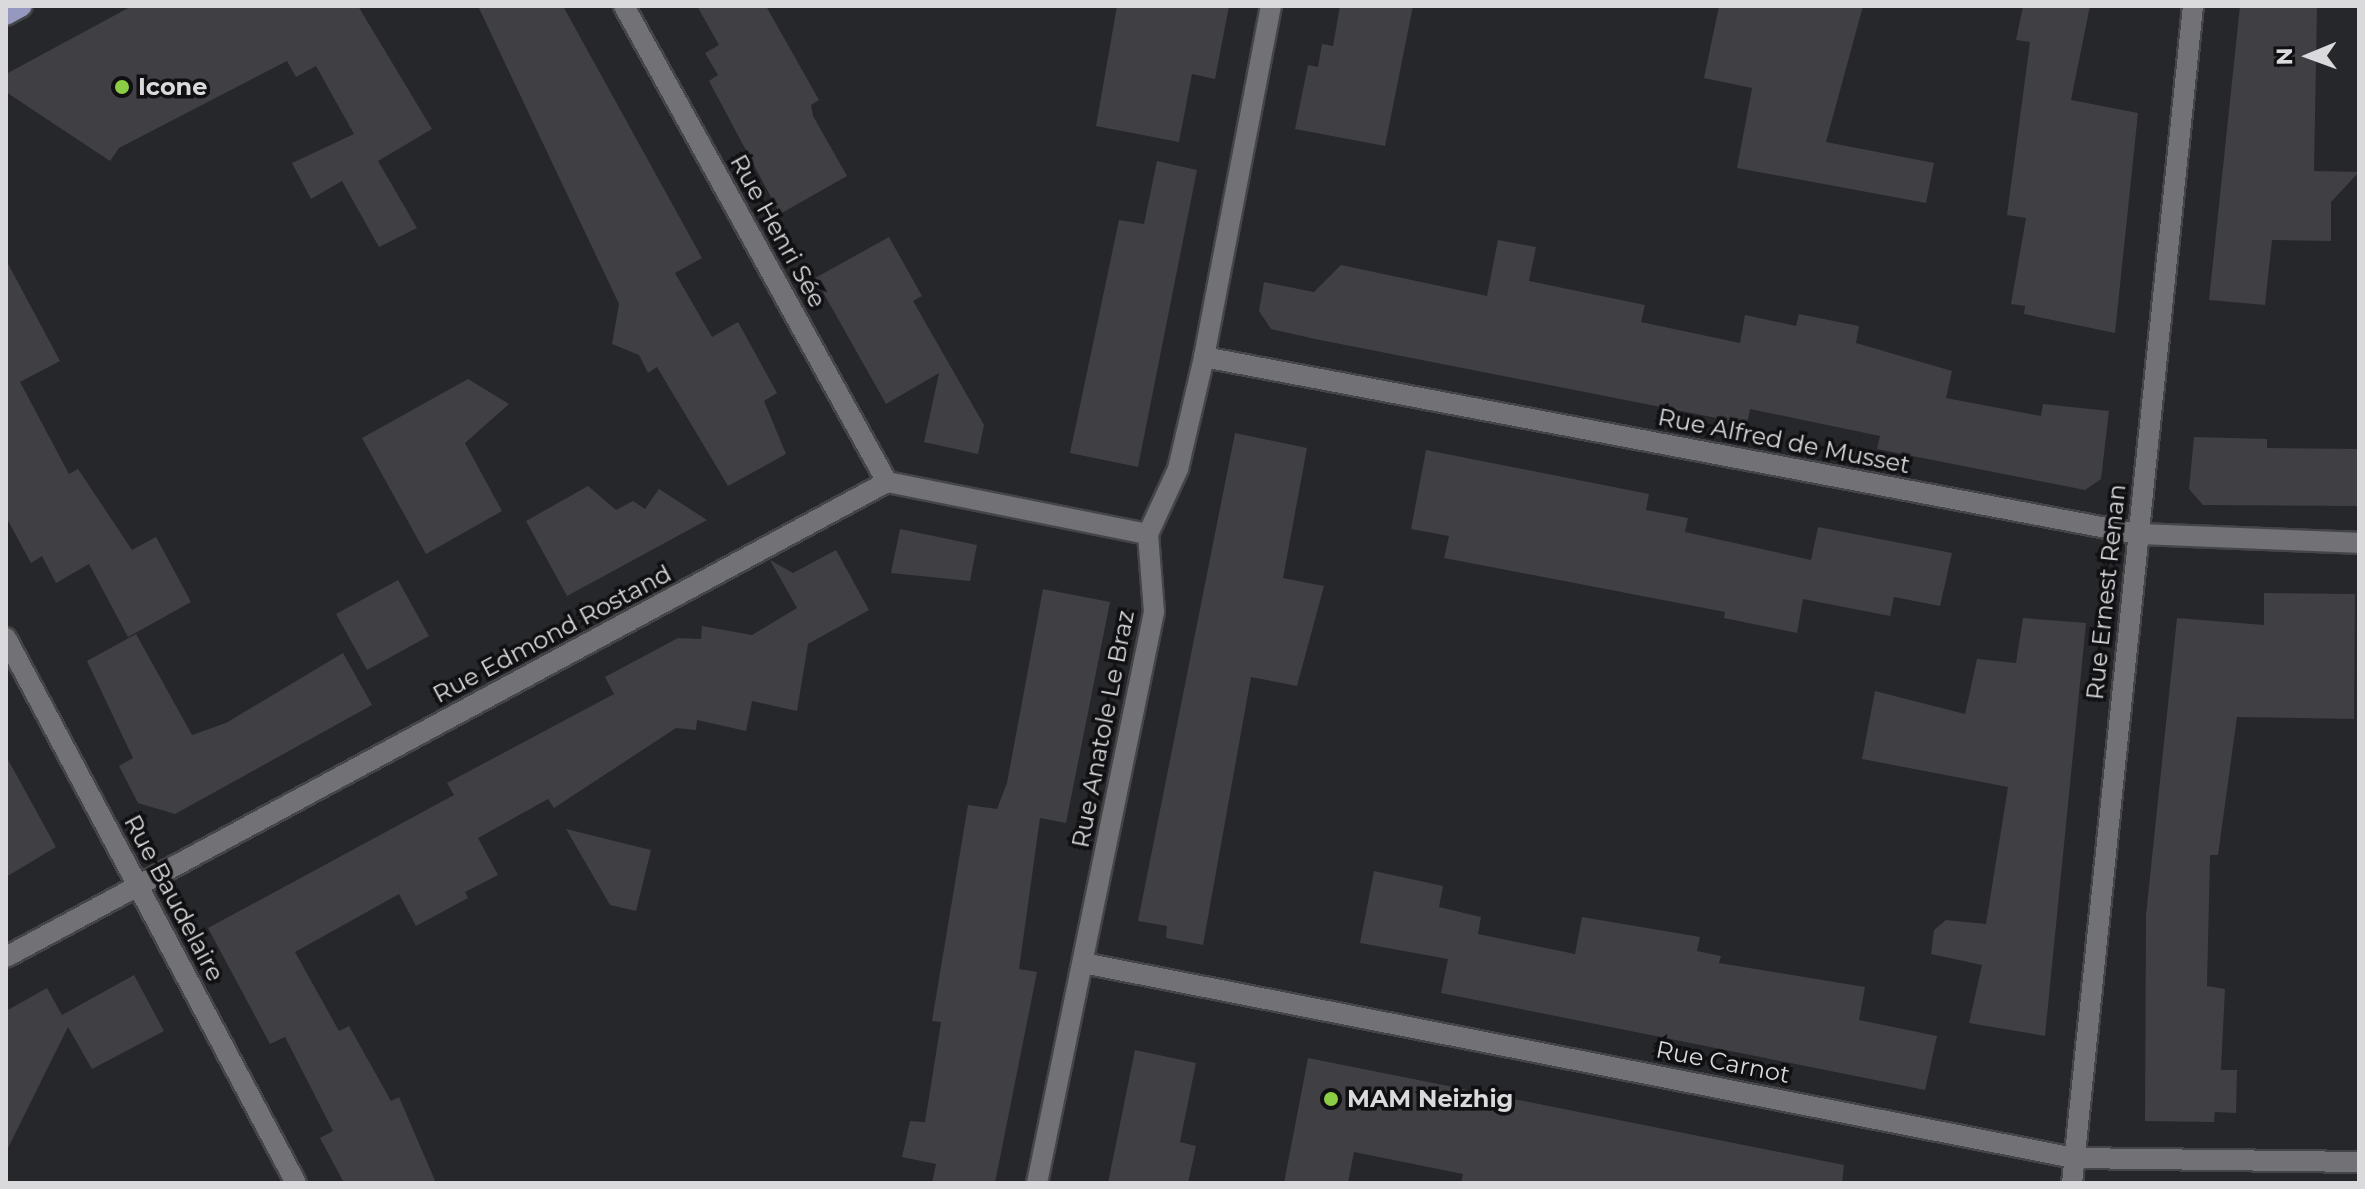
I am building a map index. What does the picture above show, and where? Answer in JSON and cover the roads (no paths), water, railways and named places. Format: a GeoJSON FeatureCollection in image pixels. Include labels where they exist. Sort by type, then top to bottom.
{"type":"FeatureCollection","features":[{"type":"Feature","properties":{"kind":"main road"},"geometry":{"type":"LineString","coordinates":[[6,15],[22,6]]}},
{"type":"Feature","properties":{"kind":"street","name":"Rue Henri Sée"},"geometry":{"type":"LineString","coordinates":[[624,6],[887,482]]}},
{"type":"Feature","properties":{"kind":"street","name":"Rue Anatole Le Braz"},"geometry":{"type":"LineString","coordinates":[[1037,1183],[1154,612],[1148,534],[1178,469],[1204,357],[1271,6]]}},
{"type":"Feature","properties":{"kind":"street","name":"Rue Ernest Renan"},"geometry":{"type":"LineString","coordinates":[[2072,1183],[2193,6]]}},
{"type":"Feature","properties":{"kind":"street","name":"Rue Alfred de Musset"},"geometry":{"type":"LineString","coordinates":[[1204,357],[2138,534],[2359,543]]}},
{"type":"Feature","properties":{"kind":"street"},"geometry":{"type":"LineString","coordinates":[[887,482],[1148,534]]}},
{"type":"Feature","properties":{"kind":"street","name":"Rue Edmond Rostand"},"geometry":{"type":"LineString","coordinates":[[6,957],[887,482]]}},
{"type":"Feature","properties":{"kind":"street","name":"Rue Baudelaire"},"geometry":{"type":"LineString","coordinates":[[6,638],[296,1183]]}},
{"type":"Feature","properties":{"kind":"street","name":"Rue Carnot"},"geometry":{"type":"LineString","coordinates":[[1083,963],[2074,1158],[2359,1162]]}},
{"type":"Feature","properties":{"kind":"place","name":"Icone"},"geometry":{"type":"Point","coordinates":[122,87]}},
{"type":"Feature","properties":{"kind":"place","name":"MAM Neizhig"},"geometry":{"type":"Point","coordinates":[1331,1099]}}]}
